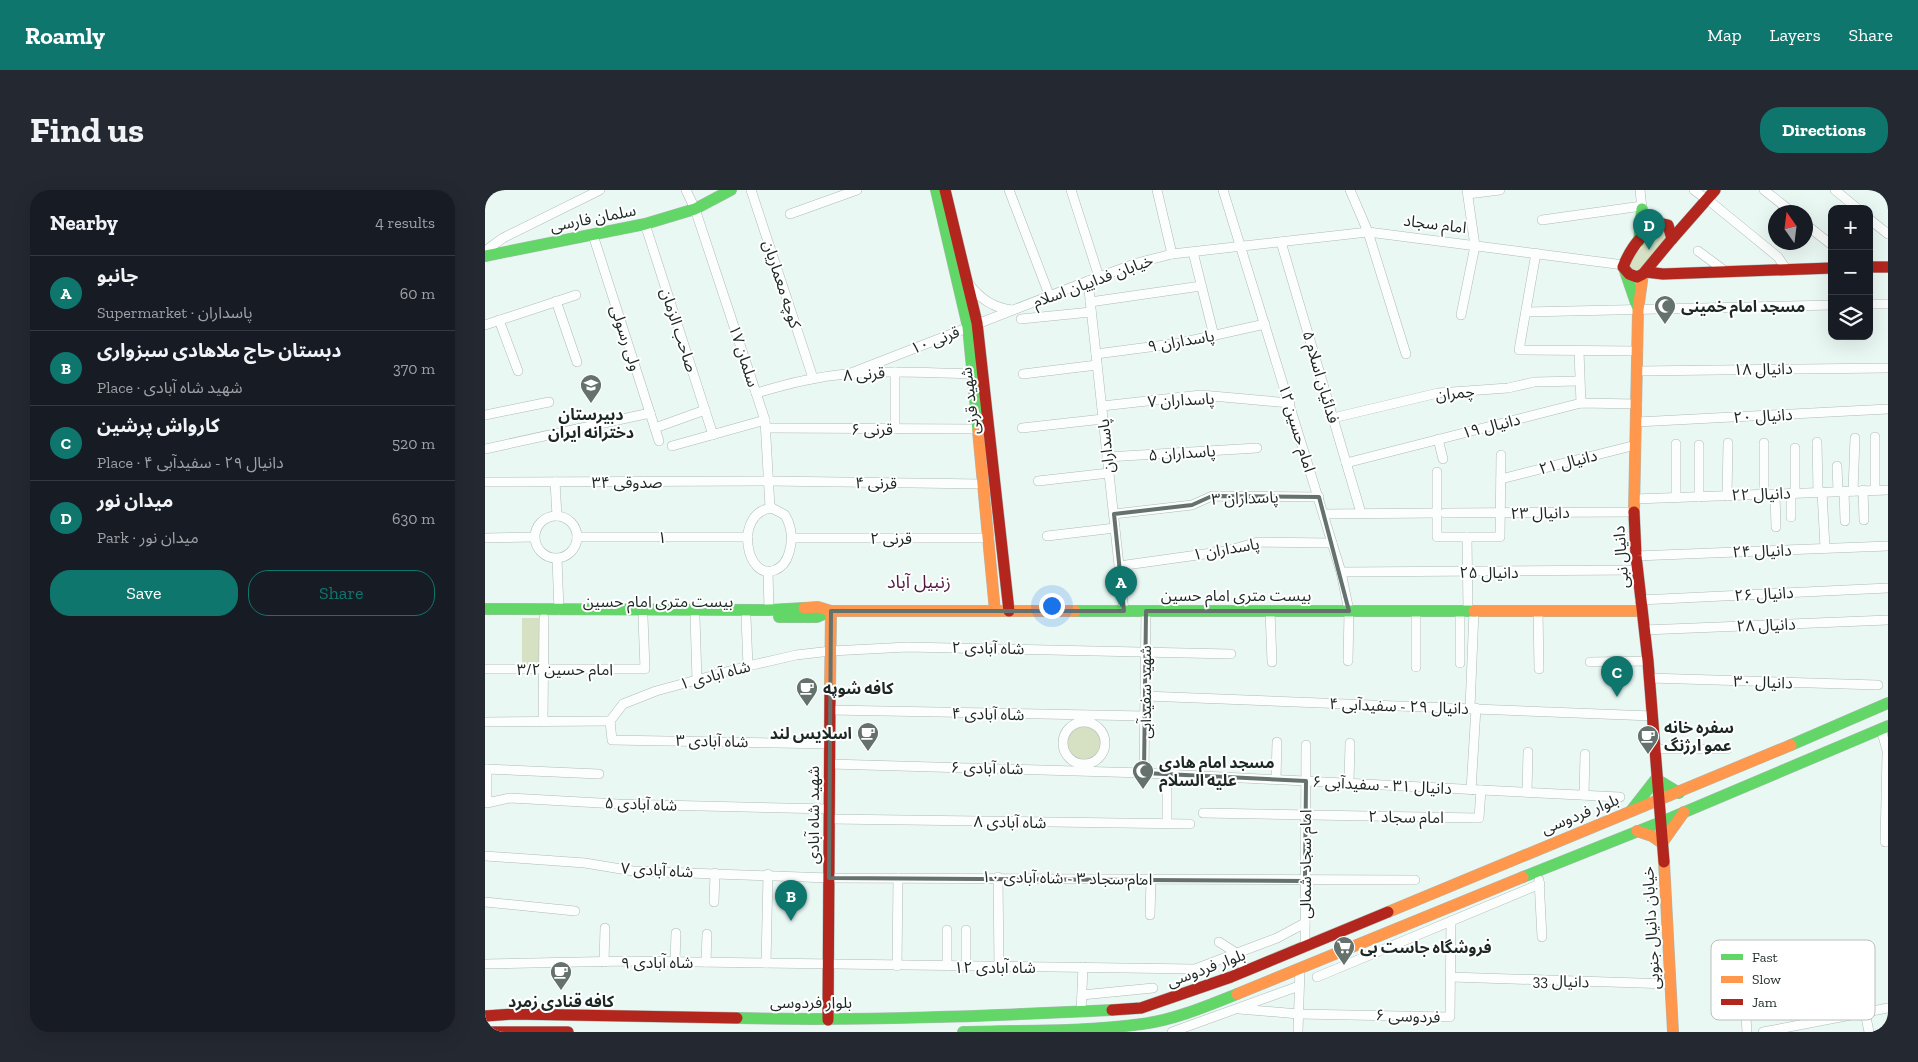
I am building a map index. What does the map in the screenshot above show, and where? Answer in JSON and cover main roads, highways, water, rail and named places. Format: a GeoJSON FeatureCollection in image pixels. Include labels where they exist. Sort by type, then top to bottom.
{"type":"FeatureCollection","features":[{"type":"Feature","properties":{"kind":"main road","name":"سلمان فارسی"},"geometry":{"type":"LineString","coordinates":[[485,256],[645,224],[695,208],[731,190]]}},
{"type":"Feature","properties":{"kind":"main road","name":"شهید قرنی"},"geometry":{"type":"LineString","coordinates":[[936,190],[973,325],[973,374],[995,611]]}},
{"type":"Feature","properties":{"kind":"main road","name":"شهید قرنی"},"geometry":{"type":"LineString","coordinates":[[945,190],[967,280],[1009,611]]}},
{"type":"Feature","properties":{"kind":"main road"},"geometry":{"type":"LineString","coordinates":[[1702,194],[1669,243],[1644,273],[1637,277],[1625,268],[1639,243],[1652,226],[1683,217],[1702,194],[1715,190]]}},
{"type":"Feature","properties":{"kind":"main road"},"geometry":{"type":"LineString","coordinates":[[1639,243],[1642,208],[1646,215],[1671,229],[1669,243],[1670,263],[1682,272]]}},
{"type":"Feature","properties":{"kind":"main road"},"geometry":{"type":"LineString","coordinates":[[1873,267],[1888,266]]}},
{"type":"Feature","properties":{"kind":"main road","name":"دانیال نبی"},"geometry":{"type":"LineString","coordinates":[[1625,268],[1638,310]]}},
{"type":"Feature","properties":{"kind":"main road"},"geometry":{"type":"LineString","coordinates":[[1644,273],[1663,274],[1786,268],[1828,268]]}},
{"type":"Feature","properties":{"kind":"main road","name":"دانیال نبی"},"geometry":{"type":"LineString","coordinates":[[1644,273],[1638,310],[1634,499],[1635,556],[1649,678],[1658,801]]}},
{"type":"Feature","properties":{"kind":"main road","name":"بیست متری امام حسین"},"geometry":{"type":"LineString","coordinates":[[485,618],[544,614],[559,610],[769,610],[818,607],[831,611],[1538,611],[1641,605]]}},
{"type":"Feature","properties":{"kind":"main road","name":"بیست متری امام حسین"},"geometry":{"type":"LineString","coordinates":[[485,609],[544,614],[643,618],[817,617],[831,611]]}},
{"type":"Feature","properties":{"kind":"main road","name":"شهید شاه آبادی"},"geometry":{"type":"LineString","coordinates":[[828,1020],[831,611]]}},
{"type":"Feature","properties":{"kind":"main road","name":"بلوار فردوسی"},"geometry":{"type":"LineString","coordinates":[[485,1012],[497,1016],[828,1020],[1081,1012],[1141,1008],[1245,972],[1565,837],[1679,793],[1888,703]]}},
{"type":"Feature","properties":{"kind":"main road"},"geometry":{"type":"LineString","coordinates":[[963,1032],[1081,1031],[1153,1022],[1208,1006],[1538,870],[1661,822],[1885,727]]}},
{"type":"Feature","properties":{"kind":"main road"},"geometry":{"type":"LineString","coordinates":[[1631,811],[1656,779],[1679,793]]}},
{"type":"Feature","properties":{"kind":"main road","name":"خیابان دانیال جنوبی"},"geometry":{"type":"LineString","coordinates":[[1658,801],[1661,822],[1673,1032]]}},
{"type":"Feature","properties":{"kind":"main road"},"geometry":{"type":"LineString","coordinates":[[1637,831],[1652,836],[1662,843],[1684,812]]}},
{"type":"Feature","properties":{"kind":"main road"},"geometry":{"type":"LineString","coordinates":[[1565,837],[1573,856]]}},
{"type":"Feature","properties":{"kind":"main road"},"geometry":{"type":"LineString","coordinates":[[485,1016],[497,1016]]}},
{"type":"Feature","properties":{"kind":"main road"},"geometry":{"type":"LineString","coordinates":[[486,1032],[568,1032]]}},
{"type":"Feature","properties":{"kind":"place","name":"میدان نور"},"geometry":{"type":"Point","coordinates":[1649,250]}},
{"type":"Feature","properties":{"kind":"place","name":"مسجد امام خمینی"},"geometry":{"type":"Point","coordinates":[1665,325]}},
{"type":"Feature","properties":{"kind":"place","name":"دبیرستان دخترانه ایران"},"geometry":{"type":"Point","coordinates":[591,404]}},
{"type":"Feature","properties":{"kind":"place","name":"جانبو"},"geometry":{"type":"Point","coordinates":[1121,607]}},
{"type":"Feature","properties":{"kind":"place","name":"کارواش پرشین"},"geometry":{"type":"Point","coordinates":[1617,697]}},
{"type":"Feature","properties":{"kind":"place","name":"کافه شوپه"},"geometry":{"type":"Point","coordinates":[807,707]}},
{"type":"Feature","properties":{"kind":"place","name":"اسلایس لند"},"geometry":{"type":"Point","coordinates":[868,752]}},
{"type":"Feature","properties":{"kind":"place","name":"سفره خانه عمو ارژنگ"},"geometry":{"type":"Point","coordinates":[1648,755]}},
{"type":"Feature","properties":{"kind":"place","name":"مسجد امام هادی علیه السلام"},"geometry":{"type":"Point","coordinates":[1143,790]}},
{"type":"Feature","properties":{"kind":"place","name":"دبستان حاج ملاهادی سبزواری"},"geometry":{"type":"Point","coordinates":[791,921]}},
{"type":"Feature","properties":{"kind":"place","name":"فروشگاه جاست بی"},"geometry":{"type":"Point","coordinates":[1344,966]}},
{"type":"Feature","properties":{"kind":"place","name":"کافه قنادی زمرد"},"geometry":{"type":"Point","coordinates":[561,991]}},
{"type":"Feature","properties":{"kind":"district","name":"زنبیل آباد"},"geometry":{"type":"Point","coordinates":[919,582]}}]}
